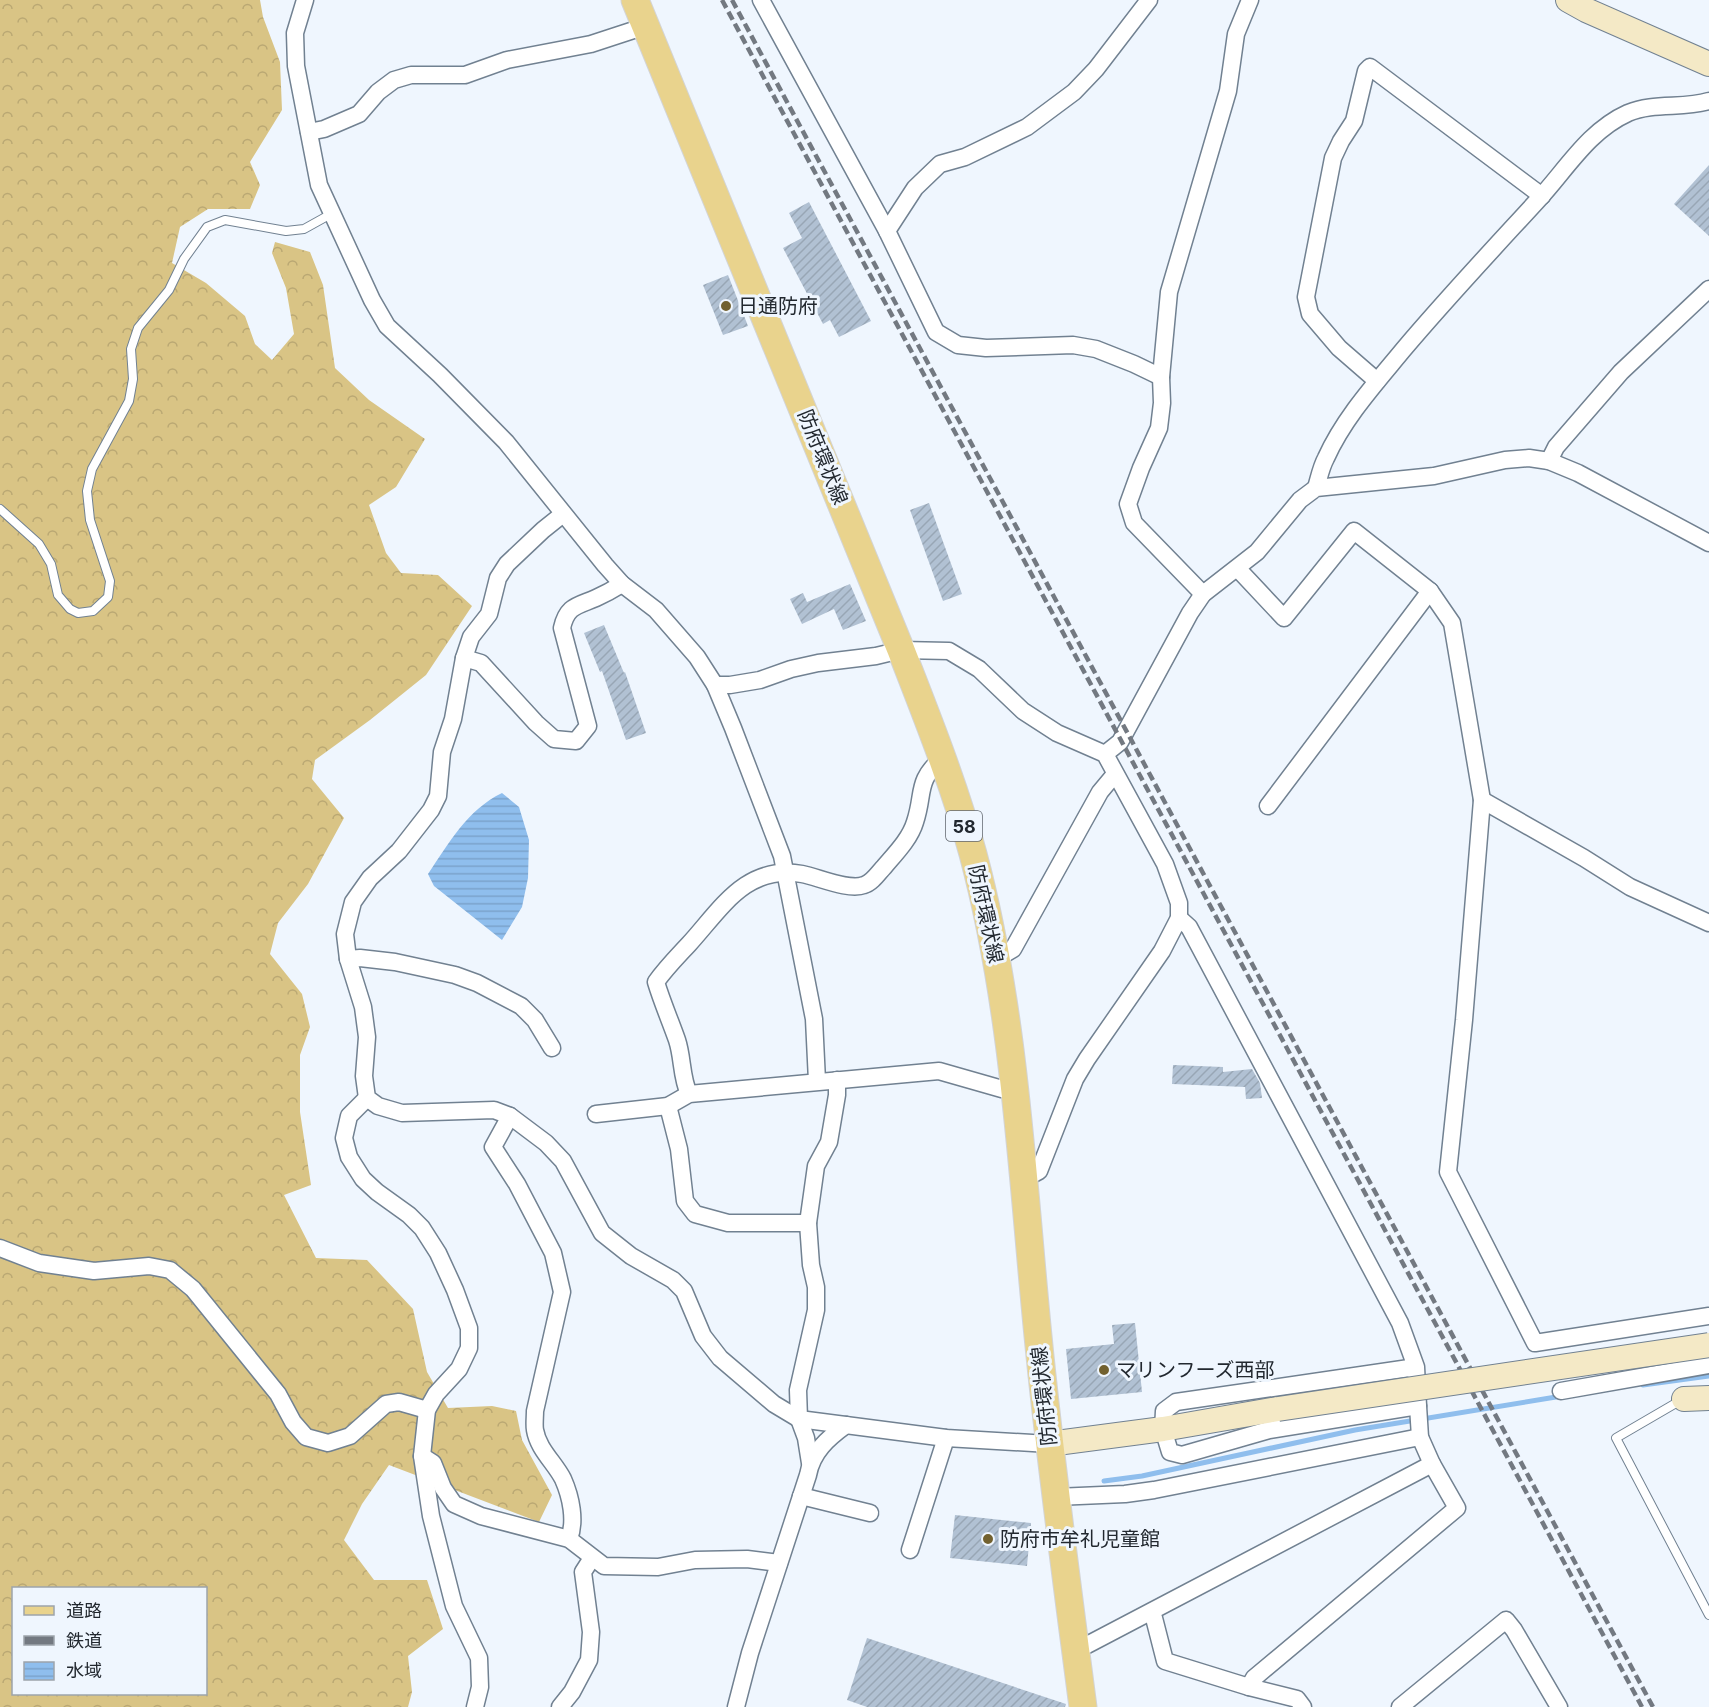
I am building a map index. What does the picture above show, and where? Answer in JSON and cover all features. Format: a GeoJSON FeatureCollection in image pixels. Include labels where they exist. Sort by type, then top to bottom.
{"type":"FeatureCollection","features":[{"type":"Feature","properties":{"kind":"main road","name":"防府環状線"},"geometry":{"type":"LineString","coordinates":[[635,0],[902,650],[943,757],[973,855],[996,959],[1014,1088],[1049,1444],[1083,1707]]}},
{"type":"Feature","properties":{"kind":"street"},"geometry":{"type":"LineString","coordinates":[[305,0],[295,33],[296,66],[319,185],[372,300],[387,326],[440,375],[506,442],[622,584],[656,610],[697,657],[715,685],[782,856],[814,1019],[818,1081]]}},
{"type":"Feature","properties":{"kind":"street"},"geometry":{"type":"LineString","coordinates":[[761,0],[887,231],[936,332],[958,345],[987,348],[1072,345],[1096,349],[1161,377]]}},
{"type":"Feature","properties":{"kind":"street"},"geometry":{"type":"LineString","coordinates":[[887,231],[915,188],[940,164],[965,158],[1027,127],[1074,92],[1096,69],[1149,0]]}},
{"type":"Feature","properties":{"kind":"street"},"geometry":{"type":"LineString","coordinates":[[1203,594],[1134,523],[1128,504],[1159,428],[1169,292],[1228,91],[1236,34],[1250,0]]}},
{"type":"Feature","properties":{"kind":"street"},"geometry":{"type":"LineString","coordinates":[[1568,0],[1709,64]]}},
{"type":"Feature","properties":{"kind":"street"},"geometry":{"type":"LineString","coordinates":[[309,132],[324,129],[359,114],[378,92],[394,80],[411,75],[465,75],[507,60],[591,44],[646,26]]}},
{"type":"Feature","properties":{"kind":"street"},"geometry":{"type":"LineString","coordinates":[[1377,381],[1339,348],[1310,314],[1306,297],[1334,158],[1341,141],[1354,121],[1366,71],[1370,67],[1542,196]]}},
{"type":"Feature","properties":{"kind":"street"},"geometry":{"type":"LineString","coordinates":[[1316,488],[1325,459],[1342,429],[1377,381],[1438,308],[1542,196],[1588,141],[1628,113],[1656,106],[1700,104],[1709,101]]}},
{"type":"Feature","properties":{"kind":"street"},"geometry":{"type":"LineString","coordinates":[[1549,460],[1556,447],[1621,372],[1709,289]]}},
{"type":"Feature","properties":{"kind":"street"},"geometry":{"type":"LineString","coordinates":[[1105,754],[1120,742],[1190,613],[1203,594],[1257,552],[1300,500],[1316,488],[1434,476],[1505,460],[1529,458],[1549,460],[1588,478],[1709,543]]}},
{"type":"Feature","properties":{"kind":"street"},"geometry":{"type":"LineString","coordinates":[[563,514],[507,564],[498,578],[489,614],[471,637],[464,658],[453,719],[442,752],[438,796],[431,810],[399,850],[370,878],[353,902],[345,934],[348,959],[363,1007],[366,1027],[364,1076],[367,1098],[378,1106],[402,1113],[494,1110],[510,1116],[546,1143],[562,1161],[603,1233],[631,1257],[673,1280],[684,1291],[703,1336],[720,1358],[774,1404],[799,1419],[946,1438],[1049,1444],[1163,1429],[1278,1409],[1709,1345]]}},
{"type":"Feature","properties":{"kind":"street"},"geometry":{"type":"LineString","coordinates":[[1238,569],[1284,618],[1354,531],[1430,591],[1452,623],[1482,800],[1464,1020],[1448,1172],[1534,1343],[1709,1316]]}},
{"type":"Feature","properties":{"kind":"street"},"geometry":{"type":"LineString","coordinates":[[464,658],[481,663],[536,723],[554,739],[576,741],[588,726],[562,628],[565,617],[576,605],[596,598],[622,584]]}},
{"type":"Feature","properties":{"kind":"street"},"geometry":{"type":"LineString","coordinates":[[1268,806],[1430,591]]}},
{"type":"Feature","properties":{"kind":"street"},"geometry":{"type":"LineString","coordinates":[[715,685],[760,680],[790,669],[818,663],[876,656],[902,650],[949,651],[979,669],[1023,711],[1058,733],[1105,754],[1165,864],[1179,903],[1179,918],[1162,951],[1075,1079],[1039,1171],[1024,1179]]}},
{"type":"Feature","properties":{"kind":"street"},"geometry":{"type":"LineString","coordinates":[[689,1094],[683,1083],[677,1042],[656,982],[667,967],[739,889],[771,872],[802,874],[852,886],[865,885],[906,840],[915,823],[923,781],[933,766],[943,757]]}},
{"type":"Feature","properties":{"kind":"street"},"geometry":{"type":"LineString","coordinates":[[996,959],[1013,949],[1100,792],[1115,774]]}},
{"type":"Feature","properties":{"kind":"street"},"geometry":{"type":"LineString","coordinates":[[1482,800],[1630,887],[1709,922]]}},
{"type":"Feature","properties":{"kind":"street"},"geometry":{"type":"LineString","coordinates":[[1179,918],[1189,927],[1400,1323],[1416,1366],[1420,1422],[1432,1464],[1456,1508],[1254,1678],[1249,1687]]}},
{"type":"Feature","properties":{"kind":"street"},"geometry":{"type":"LineString","coordinates":[[348,959],[395,962],[455,975],[477,983],[521,1006],[535,1020],[552,1048]]}},
{"type":"Feature","properties":{"kind":"street"},"geometry":{"type":"LineString","coordinates":[[596,1114],[668,1106],[689,1094],[939,1071],[1002,1089],[1014,1088]]}},
{"type":"Feature","properties":{"kind":"street"},"geometry":{"type":"LineString","coordinates":[[810,1463],[806,1438],[799,1419],[798,1390],[816,1311],[816,1287],[811,1264],[808,1223],[816,1166],[829,1142],[837,1095],[837,1080]]}},
{"type":"Feature","properties":{"kind":"street"},"geometry":{"type":"LineString","coordinates":[[367,1098],[349,1116],[344,1138],[349,1157],[363,1179],[422,1228],[438,1253],[469,1328],[469,1348],[459,1369],[436,1394],[427,1410],[422,1456],[430,1516],[454,1606],[479,1658],[480,1687],[475,1707]]}},
{"type":"Feature","properties":{"kind":"street"},"geometry":{"type":"LineString","coordinates":[[668,1106],[679,1149],[685,1201],[695,1214],[728,1222],[808,1223]]}},
{"type":"Feature","properties":{"kind":"street"},"geometry":{"type":"LineString","coordinates":[[510,1116],[493,1147],[517,1184],[553,1253],[562,1292],[535,1411],[535,1430],[544,1452],[563,1479],[570,1502],[572,1530],[569,1539]]}},
{"type":"Feature","properties":{"kind":"street"},"geometry":{"type":"LineString","coordinates":[[0,1248],[39,1263],[94,1271],[149,1266],[170,1270],[193,1289],[278,1394],[293,1422],[306,1437],[328,1443],[350,1436],[386,1404],[399,1402],[427,1410]]}},
{"type":"Feature","properties":{"kind":"street"},"geometry":{"type":"LineString","coordinates":[[1561,1391],[1709,1365]]}},
{"type":"Feature","properties":{"kind":"street"},"geometry":{"type":"LineString","coordinates":[[1416,1366],[1176,1402],[1164,1411],[1163,1429],[1170,1452],[1182,1455],[1269,1430],[1420,1422]]}},
{"type":"Feature","properties":{"kind":"street"},"geometry":{"type":"LineString","coordinates":[[1684,1399],[1709,1398]]}},
{"type":"Feature","properties":{"kind":"street"},"geometry":{"type":"LineString","coordinates":[[1056,1497],[1125,1494],[1154,1490],[1420,1422]]}},
{"type":"Feature","properties":{"kind":"street"},"geometry":{"type":"LineString","coordinates":[[736,1707],[750,1653],[810,1463],[820,1448],[846,1425]]}},
{"type":"Feature","properties":{"kind":"street"},"geometry":{"type":"LineString","coordinates":[[910,1550],[946,1438]]}},
{"type":"Feature","properties":{"kind":"street"},"geometry":{"type":"LineString","coordinates":[[422,1456],[433,1463],[443,1488],[454,1504],[481,1516],[569,1539],[604,1566],[658,1567],[695,1560],[747,1559],[779,1563]]}},
{"type":"Feature","properties":{"kind":"street"},"geometry":{"type":"LineString","coordinates":[[1075,1646],[1087,1645],[1150,1613],[1432,1464]]}},
{"type":"Feature","properties":{"kind":"street"},"geometry":{"type":"LineString","coordinates":[[801,1496],[870,1513]]}},
{"type":"Feature","properties":{"kind":"street"},"geometry":{"type":"LineString","coordinates":[[560,1707],[572,1692],[589,1660],[591,1632],[584,1572],[592,1558]]}},
{"type":"Feature","properties":{"kind":"street"},"geometry":{"type":"LineString","coordinates":[[1150,1613],[1154,1618],[1164,1661],[1296,1699],[1303,1707]]}},
{"type":"Feature","properties":{"kind":"street"},"geometry":{"type":"LineString","coordinates":[[1400,1707],[1506,1620],[1559,1707]]}},
{"type":"Feature","properties":{"kind":"lane"},"geometry":{"type":"LineString","coordinates":[[0,509],[39,544],[51,564],[58,595],[70,609],[78,613],[93,611],[101,604],[108,597],[110,580],[90,520],[87,491],[92,469],[129,401],[133,378],[131,349],[138,328],[169,290],[184,259],[207,227],[225,220],[286,231],[304,229],[331,214]]}},
{"type":"Feature","properties":{"kind":"lane"},"geometry":{"type":"LineString","coordinates":[[1684,1399],[1616,1438],[1709,1615]]}},
{"type":"Feature","properties":{"kind":"green space"},"geometry":{"type":"Polygon","coordinates":[[[0,0],[260,0],[263,17],[280,62],[282,110],[250,162],[260,185],[250,209],[208,209],[180,227],[172,263],[206,283],[245,316],[255,344],[272,360],[294,334],[286,288],[272,253],[275,242],[310,252],[323,285],[335,368],[369,400],[425,439],[396,487],[369,505],[386,553],[401,573],[438,575],[472,606],[426,675],[315,760],[312,779],[344,818],[308,884],[278,923],[270,954],[302,994],[310,1027],[300,1055],[300,1112],[311,1185],[284,1195],[316,1258],[367,1260],[413,1309],[427,1372],[448,1408],[492,1406],[516,1411],[522,1440],[552,1495],[539,1522],[389,1465],[362,1504],[344,1540],[374,1580],[427,1580],[443,1629],[408,1656],[412,1692],[408,1707],[0,1707],[0,0]]]}},
{"type":"Feature","properties":{"kind":"water"},"geometry":{"type":"Polygon","coordinates":[[[502,793],[519,807],[529,840],[528,878],[522,907],[502,940],[434,886],[428,874],[451,839],[469,818],[479,808],[502,793]]]}},
{"type":"Feature","properties":{"kind":"building"},"geometry":{"type":"Polygon","coordinates":[[[1709,165],[1709,236],[1674,204],[1709,165]]]}},
{"type":"Feature","properties":{"kind":"building"},"geometry":{"type":"Polygon","coordinates":[[[809,202],[871,321],[839,337],[830,320],[823,324],[783,248],[802,238],[789,213],[809,202]]]}},
{"type":"Feature","properties":{"kind":"building","name":"日通防府"},"geometry":{"type":"Polygon","coordinates":[[[728,275],[748,326],[723,335],[703,285],[728,275]]]}},
{"type":"Feature","properties":{"kind":"building"},"geometry":{"type":"Polygon","coordinates":[[[929,503],[962,594],[943,601],[910,510],[929,503]]]}},
{"type":"Feature","properties":{"kind":"building"},"geometry":{"type":"Polygon","coordinates":[[[850,584],[866,621],[843,630],[834,609],[802,624],[790,599],[803,593],[807,602],[850,584]]]}},
{"type":"Feature","properties":{"kind":"building"},"geometry":{"type":"Polygon","coordinates":[[[604,625],[625,672],[646,733],[626,740],[602,671],[600,672],[584,633],[604,625]]]}},
{"type":"Feature","properties":{"kind":"building"},"geometry":{"type":"Polygon","coordinates":[[[1173,1065],[1223,1067],[1223,1072],[1252,1069],[1260,1083],[1262,1098],[1246,1099],[1245,1087],[1172,1084],[1173,1065]]]}},
{"type":"Feature","properties":{"kind":"building","name":"マリンフーズ西部"},"geometry":{"type":"Polygon","coordinates":[[[1135,1323],[1142,1392],[1071,1399],[1066,1349],[1114,1344],[1112,1325],[1135,1323]]]}},
{"type":"Feature","properties":{"kind":"building"},"geometry":{"type":"Polygon","coordinates":[[[955,1515],[1031,1523],[1027,1566],[950,1558],[955,1515]]]}},
{"type":"Feature","properties":{"kind":"building"},"geometry":{"type":"Polygon","coordinates":[[[867,1638],[1066,1704],[1065,1707],[867,1707],[847,1700],[867,1638]]]}},
{"type":"Feature","properties":{"kind":"waterway"},"geometry":{"type":"LineString","coordinates":[[1643,1385],[1709,1376]]}},
{"type":"Feature","properties":{"kind":"waterway"},"geometry":{"type":"LineString","coordinates":[[1104,1481],[1142,1476],[1355,1430],[1562,1396]]}},
{"type":"Feature","properties":{"kind":"railway"},"geometry":{"type":"LineString","coordinates":[[722,0],[1642,1707]]}},
{"type":"Feature","properties":{"kind":"railway"},"geometry":{"type":"LineString","coordinates":[[732,0],[1653,1707]]}},
{"type":"Feature","properties":{"kind":"place","name":"日通防府"},"geometry":{"type":"Point","coordinates":[726,306]}},
{"type":"Feature","properties":{"kind":"place","name":"マリンフーズ西部"},"geometry":{"type":"Point","coordinates":[1104,1370]}},
{"type":"Feature","properties":{"kind":"place","name":"防府市牟礼児童館"},"geometry":{"type":"Point","coordinates":[988,1539]}}]}
